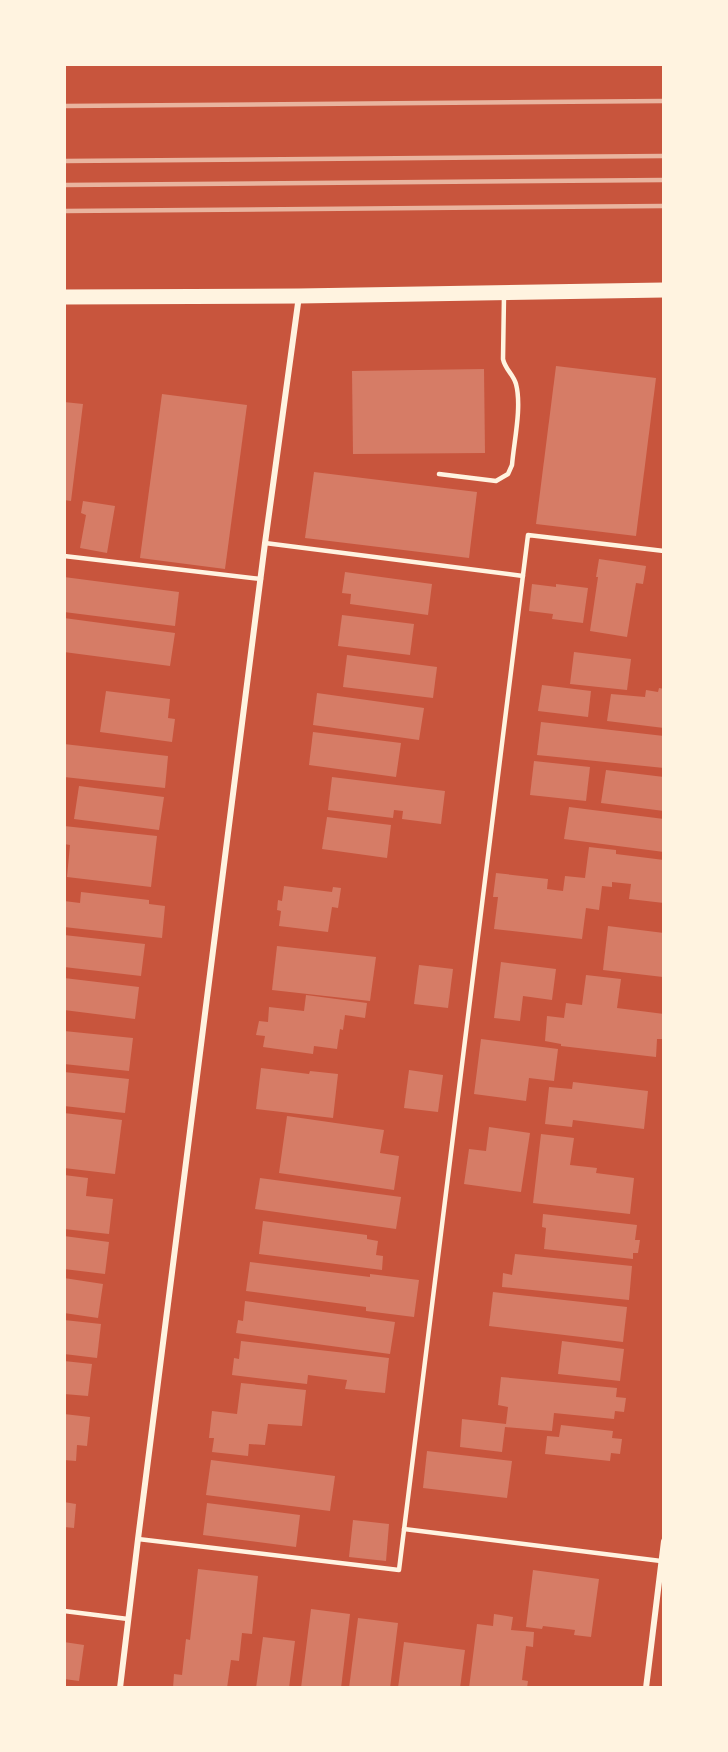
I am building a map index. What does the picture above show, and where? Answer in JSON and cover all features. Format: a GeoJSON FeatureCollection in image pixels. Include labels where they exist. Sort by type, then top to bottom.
{"type":"FeatureCollection","features":[{"type":"Feature","properties":{"kind":"main road"},"geometry":{"type":"LineString","coordinates":[[64,297],[663,290]]}},
{"type":"Feature","properties":{"kind":"street"},"geometry":{"type":"LineString","coordinates":[[120,1688],[265,543],[299,296]]}},
{"type":"Feature","properties":{"kind":"street"},"geometry":{"type":"LineString","coordinates":[[646,1688],[663,1541]]}},
{"type":"Feature","properties":{"kind":"lane"},"geometry":{"type":"LineString","coordinates":[[439,474],[496,481],[508,474],[512,465],[518,400],[515,380],[507,371],[503,359],[504,292]]}},
{"type":"Feature","properties":{"kind":"lane"},"geometry":{"type":"LineString","coordinates":[[138,1539],[399,1570],[528,535],[663,551]]}},
{"type":"Feature","properties":{"kind":"lane"},"geometry":{"type":"LineString","coordinates":[[265,543],[523,576]]}},
{"type":"Feature","properties":{"kind":"lane"},"geometry":{"type":"LineString","coordinates":[[64,556],[262,579]]}},
{"type":"Feature","properties":{"kind":"lane"},"geometry":{"type":"LineString","coordinates":[[405,1529],[661,1561]]}},
{"type":"Feature","properties":{"kind":"lane"},"geometry":{"type":"LineString","coordinates":[[64,1611],[128,1619]]}},
{"type":"Feature","properties":{"kind":"building"},"geometry":{"type":"Polygon","coordinates":[[[556,366],[656,378],[636,536],[536,524],[556,366]]]}},
{"type":"Feature","properties":{"kind":"building"},"geometry":{"type":"Polygon","coordinates":[[[484,369],[485,453],[353,454],[352,371],[484,369]]]}},
{"type":"Feature","properties":{"kind":"building"},"geometry":{"type":"Polygon","coordinates":[[[162,394],[247,405],[225,569],[140,558],[162,394]]]}},
{"type":"Feature","properties":{"kind":"building"},"geometry":{"type":"Polygon","coordinates":[[[64,402],[83,404],[71,501],[64,500],[64,402]]]}},
{"type":"Feature","properties":{"kind":"building"},"geometry":{"type":"Polygon","coordinates":[[[314,472],[477,492],[469,558],[305,538],[314,472]]]}},
{"type":"Feature","properties":{"kind":"building"},"geometry":{"type":"Polygon","coordinates":[[[83,501],[115,506],[107,553],[80,548],[86,515],[81,513],[83,501]]]}},
{"type":"Feature","properties":{"kind":"building"},"geometry":{"type":"Polygon","coordinates":[[[599,559],[646,566],[643,584],[636,583],[627,637],[590,631],[599,559]]]}},
{"type":"Feature","properties":{"kind":"building"},"geometry":{"type":"Polygon","coordinates":[[[345,572],[432,584],[428,615],[350,604],[351,594],[342,593],[345,572]]]}},
{"type":"Feature","properties":{"kind":"building"},"geometry":{"type":"Polygon","coordinates":[[[64,577],[179,592],[175,626],[64,612],[64,577]]]}},
{"type":"Feature","properties":{"kind":"building"},"geometry":{"type":"Polygon","coordinates":[[[532,584],[588,588],[583,623],[552,619],[553,614],[529,611],[532,584]]]}},
{"type":"Feature","properties":{"kind":"building"},"geometry":{"type":"Polygon","coordinates":[[[342,615],[414,624],[410,655],[338,646],[342,615]]]}},
{"type":"Feature","properties":{"kind":"building"},"geometry":{"type":"Polygon","coordinates":[[[64,618],[175,633],[170,666],[64,652],[64,618]]]}},
{"type":"Feature","properties":{"kind":"building"},"geometry":{"type":"Polygon","coordinates":[[[574,652],[631,659],[627,690],[570,684],[574,652]]]}},
{"type":"Feature","properties":{"kind":"building"},"geometry":{"type":"Polygon","coordinates":[[[347,655],[437,667],[433,698],[343,687],[347,655]]]}},
{"type":"Feature","properties":{"kind":"building"},"geometry":{"type":"Polygon","coordinates":[[[542,685],[591,691],[588,717],[538,711],[542,685]]]}},
{"type":"Feature","properties":{"kind":"building"},"geometry":{"type":"Polygon","coordinates":[[[659,688],[664,689],[664,728],[607,721],[611,694],[645,697],[646,690],[658,692],[659,688]]]}},
{"type":"Feature","properties":{"kind":"building"},"geometry":{"type":"Polygon","coordinates":[[[106,691],[170,699],[168,718],[175,719],[172,742],[100,732],[106,691]]]}},
{"type":"Feature","properties":{"kind":"building"},"geometry":{"type":"Polygon","coordinates":[[[317,693],[424,708],[419,740],[313,725],[317,693]]]}},
{"type":"Feature","properties":{"kind":"building"},"geometry":{"type":"Polygon","coordinates":[[[541,722],[664,736],[664,768],[537,755],[541,722]]]}},
{"type":"Feature","properties":{"kind":"building"},"geometry":{"type":"Polygon","coordinates":[[[313,732],[401,743],[396,777],[309,765],[313,732]]]}},
{"type":"Feature","properties":{"kind":"building"},"geometry":{"type":"Polygon","coordinates":[[[64,744],[168,756],[165,788],[64,777],[64,744]]]}},
{"type":"Feature","properties":{"kind":"building"},"geometry":{"type":"Polygon","coordinates":[[[534,761],[590,767],[586,801],[530,795],[534,761]]]}},
{"type":"Feature","properties":{"kind":"building"},"geometry":{"type":"Polygon","coordinates":[[[606,770],[664,777],[664,811],[601,803],[606,770]]]}},
{"type":"Feature","properties":{"kind":"building"},"geometry":{"type":"Polygon","coordinates":[[[332,777],[445,791],[441,824],[402,819],[403,811],[394,810],[393,818],[328,810],[332,777]]]}},
{"type":"Feature","properties":{"kind":"building"},"geometry":{"type":"Polygon","coordinates":[[[79,786],[164,797],[159,830],[74,819],[79,786]]]}},
{"type":"Feature","properties":{"kind":"building"},"geometry":{"type":"Polygon","coordinates":[[[569,807],[664,819],[664,852],[564,839],[569,807]]]}},
{"type":"Feature","properties":{"kind":"building"},"geometry":{"type":"Polygon","coordinates":[[[327,817],[391,825],[387,858],[322,849],[327,817]]]}},
{"type":"Feature","properties":{"kind":"building"},"geometry":{"type":"Polygon","coordinates":[[[64,826],[157,836],[151,887],[67,877],[70,845],[64,844],[64,826]]]}},
{"type":"Feature","properties":{"kind":"building"},"geometry":{"type":"Polygon","coordinates":[[[589,847],[616,850],[616,854],[664,860],[664,903],[629,899],[631,884],[612,882],[612,887],[602,886],[599,910],[586,908],[582,939],[494,929],[498,897],[493,897],[496,873],[548,879],[547,889],[563,891],[565,876],[585,878],[589,847]]]}},
{"type":"Feature","properties":{"kind":"building"},"geometry":{"type":"Polygon","coordinates":[[[284,886],[332,892],[333,887],[341,888],[338,908],[332,907],[328,932],[279,926],[281,911],[277,910],[278,900],[282,901],[284,886]]]}},
{"type":"Feature","properties":{"kind":"building"},"geometry":{"type":"Polygon","coordinates":[[[81,892],[149,900],[149,904],[165,906],[162,938],[64,927],[64,901],[80,903],[81,892]]]}},
{"type":"Feature","properties":{"kind":"building"},"geometry":{"type":"Polygon","coordinates":[[[608,926],[664,933],[663,977],[603,970],[608,926]]]}},
{"type":"Feature","properties":{"kind":"building"},"geometry":{"type":"Polygon","coordinates":[[[64,935],[145,944],[141,976],[64,967],[64,935]]]}},
{"type":"Feature","properties":{"kind":"building"},"geometry":{"type":"Polygon","coordinates":[[[277,946],[376,957],[370,1001],[272,990],[277,946]]]}},
{"type":"Feature","properties":{"kind":"building"},"geometry":{"type":"Polygon","coordinates":[[[501,962],[556,969],[552,1000],[523,996],[520,1021],[494,1018],[501,962]]]}},
{"type":"Feature","properties":{"kind":"building"},"geometry":{"type":"Polygon","coordinates":[[[419,965],[453,969],[448,1008],[414,1004],[419,965]]]}},
{"type":"Feature","properties":{"kind":"building"},"geometry":{"type":"Polygon","coordinates":[[[586,975],[621,979],[617,1008],[664,1014],[663,1039],[657,1039],[656,1057],[561,1046],[561,1044],[545,1041],[547,1016],[564,1018],[566,1003],[582,1005],[586,975]]]}},
{"type":"Feature","properties":{"kind":"building"},"geometry":{"type":"Polygon","coordinates":[[[64,978],[139,987],[135,1019],[64,1010],[64,978]]]}},
{"type":"Feature","properties":{"kind":"building"},"geometry":{"type":"Polygon","coordinates":[[[306,995],[367,1003],[365,1018],[345,1015],[337,1049],[314,1046],[313,1054],[263,1047],[265,1036],[256,1035],[259,1021],[268,1022],[269,1007],[304,1011],[306,995]]]}},
{"type":"Feature","properties":{"kind":"building"},"geometry":{"type":"Polygon","coordinates":[[[64,1031],[133,1038],[129,1071],[64,1064],[64,1031]]]}},
{"type":"Feature","properties":{"kind":"building"},"geometry":{"type":"Polygon","coordinates":[[[481,1039],[558,1049],[554,1081],[529,1078],[526,1101],[474,1094],[481,1039]]]}},
{"type":"Feature","properties":{"kind":"building"},"geometry":{"type":"Polygon","coordinates":[[[261,1068],[309,1074],[310,1071],[338,1074],[333,1118],[256,1109],[261,1068]]]}},
{"type":"Feature","properties":{"kind":"building"},"geometry":{"type":"Polygon","coordinates":[[[409,1070],[443,1075],[438,1112],[404,1108],[409,1070]]]}},
{"type":"Feature","properties":{"kind":"building"},"geometry":{"type":"Polygon","coordinates":[[[64,1072],[129,1079],[125,1113],[64,1106],[64,1072]]]}},
{"type":"Feature","properties":{"kind":"building"},"geometry":{"type":"Polygon","coordinates":[[[573,1082],[648,1091],[644,1129],[573,1120],[572,1127],[545,1124],[549,1087],[572,1089],[573,1082]]]}},
{"type":"Feature","properties":{"kind":"building"},"geometry":{"type":"Polygon","coordinates":[[[64,1113],[122,1120],[115,1174],[64,1168],[64,1113]]]}},
{"type":"Feature","properties":{"kind":"building"},"geometry":{"type":"Polygon","coordinates":[[[287,1116],[384,1130],[380,1153],[399,1156],[394,1190],[279,1173],[287,1116]]]}},
{"type":"Feature","properties":{"kind":"building"},"geometry":{"type":"Polygon","coordinates":[[[489,1127],[530,1133],[521,1192],[464,1184],[469,1149],[486,1151],[489,1127]]]}},
{"type":"Feature","properties":{"kind":"building"},"geometry":{"type":"Polygon","coordinates":[[[541,1134],[574,1138],[570,1165],[597,1168],[596,1173],[634,1178],[630,1214],[533,1203],[541,1134]]]}},
{"type":"Feature","properties":{"kind":"building"},"geometry":{"type":"Polygon","coordinates":[[[64,1175],[88,1178],[86,1196],[113,1199],[109,1234],[64,1229],[64,1175]]]}},
{"type":"Feature","properties":{"kind":"building"},"geometry":{"type":"Polygon","coordinates":[[[260,1178],[401,1197],[396,1229],[255,1209],[260,1178]]]}},
{"type":"Feature","properties":{"kind":"building"},"geometry":{"type":"Polygon","coordinates":[[[543,1214],[637,1225],[635,1240],[640,1240],[638,1253],[633,1253],[633,1259],[544,1249],[546,1228],[542,1227],[543,1214]]]}},
{"type":"Feature","properties":{"kind":"building"},"geometry":{"type":"Polygon","coordinates":[[[263,1221],[367,1235],[367,1239],[378,1241],[376,1255],[383,1256],[382,1270],[259,1254],[263,1221]]]}},
{"type":"Feature","properties":{"kind":"building"},"geometry":{"type":"Polygon","coordinates":[[[64,1236],[109,1242],[105,1274],[64,1269],[64,1236]]]}},
{"type":"Feature","properties":{"kind":"building"},"geometry":{"type":"Polygon","coordinates":[[[515,1254],[632,1266],[629,1300],[502,1287],[503,1273],[512,1275],[515,1254]]]}},
{"type":"Feature","properties":{"kind":"building"},"geometry":{"type":"Polygon","coordinates":[[[250,1262],[370,1277],[370,1274],[419,1280],[414,1317],[366,1311],[366,1307],[246,1291],[250,1262]]]}},
{"type":"Feature","properties":{"kind":"building"},"geometry":{"type":"Polygon","coordinates":[[[64,1278],[103,1284],[98,1318],[64,1313],[64,1278]]]}},
{"type":"Feature","properties":{"kind":"building"},"geometry":{"type":"Polygon","coordinates":[[[493,1292],[627,1307],[623,1342],[489,1326],[493,1292]]]}},
{"type":"Feature","properties":{"kind":"building"},"geometry":{"type":"Polygon","coordinates":[[[245,1301],[395,1322],[390,1354],[236,1333],[238,1320],[243,1321],[245,1301]]]}},
{"type":"Feature","properties":{"kind":"building"},"geometry":{"type":"Polygon","coordinates":[[[64,1320],[101,1324],[97,1358],[64,1354],[64,1320]]]}},
{"type":"Feature","properties":{"kind":"building"},"geometry":{"type":"Polygon","coordinates":[[[241,1341],[389,1358],[385,1393],[345,1389],[347,1380],[308,1375],[307,1384],[232,1375],[234,1358],[239,1359],[241,1341]]]}},
{"type":"Feature","properties":{"kind":"building"},"geometry":{"type":"Polygon","coordinates":[[[562,1341],[624,1349],[620,1381],[558,1374],[562,1341]]]}},
{"type":"Feature","properties":{"kind":"building"},"geometry":{"type":"Polygon","coordinates":[[[64,1361],[92,1364],[88,1396],[64,1394],[64,1361]]]}},
{"type":"Feature","properties":{"kind":"building"},"geometry":{"type":"Polygon","coordinates":[[[501,1377],[617,1388],[616,1397],[626,1398],[624,1412],[615,1411],[614,1419],[554,1413],[552,1431],[505,1427],[502,1452],[460,1447],[462,1419],[506,1424],[508,1407],[498,1405],[501,1377]]]}},
{"type":"Feature","properties":{"kind":"building"},"geometry":{"type":"Polygon","coordinates":[[[241,1383],[306,1390],[302,1426],[268,1424],[265,1445],[249,1444],[248,1456],[212,1452],[214,1438],[209,1438],[212,1411],[237,1414],[241,1383]]]}},
{"type":"Feature","properties":{"kind":"building"},"geometry":{"type":"Polygon","coordinates":[[[64,1414],[90,1417],[87,1446],[77,1445],[76,1461],[64,1460],[64,1414]]]}},
{"type":"Feature","properties":{"kind":"building"},"geometry":{"type":"Polygon","coordinates":[[[561,1425],[613,1431],[612,1438],[622,1439],[620,1454],[611,1453],[610,1461],[545,1454],[547,1436],[559,1437],[561,1425]]]}},
{"type":"Feature","properties":{"kind":"building"},"geometry":{"type":"Polygon","coordinates":[[[427,1451],[512,1461],[507,1498],[423,1488],[427,1451]]]}},
{"type":"Feature","properties":{"kind":"building"},"geometry":{"type":"Polygon","coordinates":[[[211,1460],[335,1476],[330,1511],[206,1495],[211,1460]]]}},
{"type":"Feature","properties":{"kind":"building"},"geometry":{"type":"Polygon","coordinates":[[[64,1502],[76,1504],[74,1528],[64,1527],[64,1502]]]}},
{"type":"Feature","properties":{"kind":"building"},"geometry":{"type":"Polygon","coordinates":[[[207,1503],[300,1515],[296,1547],[203,1535],[207,1503]]]}},
{"type":"Feature","properties":{"kind":"building"},"geometry":{"type":"Polygon","coordinates":[[[353,1520],[389,1524],[386,1561],[349,1557],[353,1520]]]}},
{"type":"Feature","properties":{"kind":"building"},"geometry":{"type":"Polygon","coordinates":[[[198,1569],[258,1576],[252,1634],[242,1633],[239,1661],[231,1660],[227,1688],[173,1688],[174,1674],[182,1675],[186,1639],[190,1640],[198,1569]]]}},
{"type":"Feature","properties":{"kind":"building"},"geometry":{"type":"Polygon","coordinates":[[[533,1570],[599,1579],[591,1637],[574,1635],[575,1630],[543,1626],[542,1629],[526,1627],[533,1570]]]}},
{"type":"Feature","properties":{"kind":"building"},"geometry":{"type":"Polygon","coordinates":[[[311,1609],[350,1614],[341,1688],[301,1688],[311,1609]]]}},
{"type":"Feature","properties":{"kind":"building"},"geometry":{"type":"Polygon","coordinates":[[[494,1614],[513,1617],[511,1630],[534,1632],[533,1647],[526,1646],[522,1680],[528,1681],[527,1688],[469,1688],[477,1624],[493,1626],[494,1614]]]}},
{"type":"Feature","properties":{"kind":"building"},"geometry":{"type":"Polygon","coordinates":[[[358,1618],[398,1623],[390,1688],[349,1688],[358,1618]]]}},
{"type":"Feature","properties":{"kind":"building"},"geometry":{"type":"Polygon","coordinates":[[[263,1637],[295,1641],[289,1688],[256,1688],[263,1637]]]}},
{"type":"Feature","properties":{"kind":"building"},"geometry":{"type":"Polygon","coordinates":[[[64,1642],[84,1645],[79,1681],[64,1679],[64,1642]]]}},
{"type":"Feature","properties":{"kind":"building"},"geometry":{"type":"Polygon","coordinates":[[[404,1642],[465,1650],[460,1688],[398,1688],[404,1642]]]}},
{"type":"Feature","properties":{"kind":"railway"},"geometry":{"type":"LineString","coordinates":[[64,106],[664,101]]}},
{"type":"Feature","properties":{"kind":"railway"},"geometry":{"type":"LineString","coordinates":[[64,161],[664,156]]}},
{"type":"Feature","properties":{"kind":"railway"},"geometry":{"type":"LineString","coordinates":[[64,185],[664,180]]}},
{"type":"Feature","properties":{"kind":"railway"},"geometry":{"type":"LineString","coordinates":[[64,211],[664,206]]}}]}
